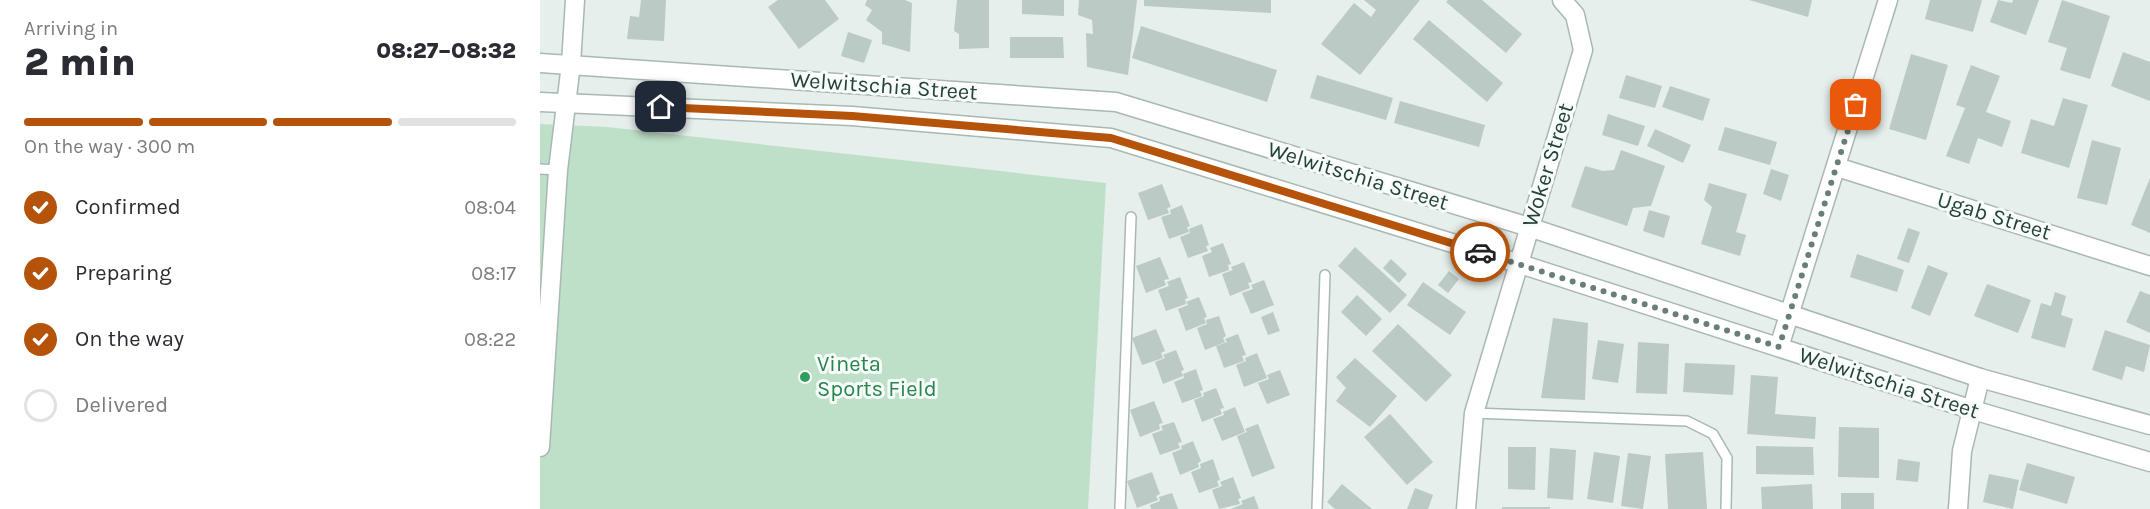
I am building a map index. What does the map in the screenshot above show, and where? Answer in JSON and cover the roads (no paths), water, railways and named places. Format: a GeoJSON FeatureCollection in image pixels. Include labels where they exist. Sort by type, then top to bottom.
{"type":"FeatureCollection","features":[{"type":"Feature","properties":{"kind":"street"},"geometry":{"type":"LineString","coordinates":[[540,447],[541,396],[558,170],[571,64],[575,0]]}},
{"type":"Feature","properties":{"kind":"street","name":"Woker Street"},"geometry":{"type":"LineString","coordinates":[[1466,509],[1474,414],[1582,50],[1575,15],[1562,0]]}},
{"type":"Feature","properties":{"kind":"street"},"geometry":{"type":"LineString","coordinates":[[1779,347],[1888,0]]}},
{"type":"Feature","properties":{"kind":"street","name":"Welwitschia Street"},"geometry":{"type":"LineString","coordinates":[[540,63],[1116,102],[1529,227],[1980,378],[2150,425]]}},
{"type":"Feature","properties":{"kind":"street","name":"Welwitschia Street"},"geometry":{"type":"LineString","coordinates":[[540,102],[852,116],[1111,138],[1517,263],[1973,410],[2150,462]]}},
{"type":"Feature","properties":{"kind":"street","name":"Ugab Street"},"geometry":{"type":"LineString","coordinates":[[1837,167],[2150,266]]}},
{"type":"Feature","properties":{"kind":"street"},"geometry":{"type":"LineString","coordinates":[[1958,509],[1962,451],[1980,378]]}},
{"type":"Feature","properties":{"kind":"lane"},"geometry":{"type":"LineString","coordinates":[[540,169],[558,170]]}},
{"type":"Feature","properties":{"kind":"lane"},"geometry":{"type":"LineString","coordinates":[[1120,509],[1131,217]]}},
{"type":"Feature","properties":{"kind":"lane"},"geometry":{"type":"LineString","coordinates":[[1317,509],[1325,275]]}},
{"type":"Feature","properties":{"kind":"lane"},"geometry":{"type":"LineString","coordinates":[[1474,414],[1687,422],[1713,434],[1727,458],[1726,509]]}},
{"type":"Feature","properties":{"kind":"place","name":"Vineta Sports Field"},"geometry":{"type":"Point","coordinates":[805,377]}}]}
